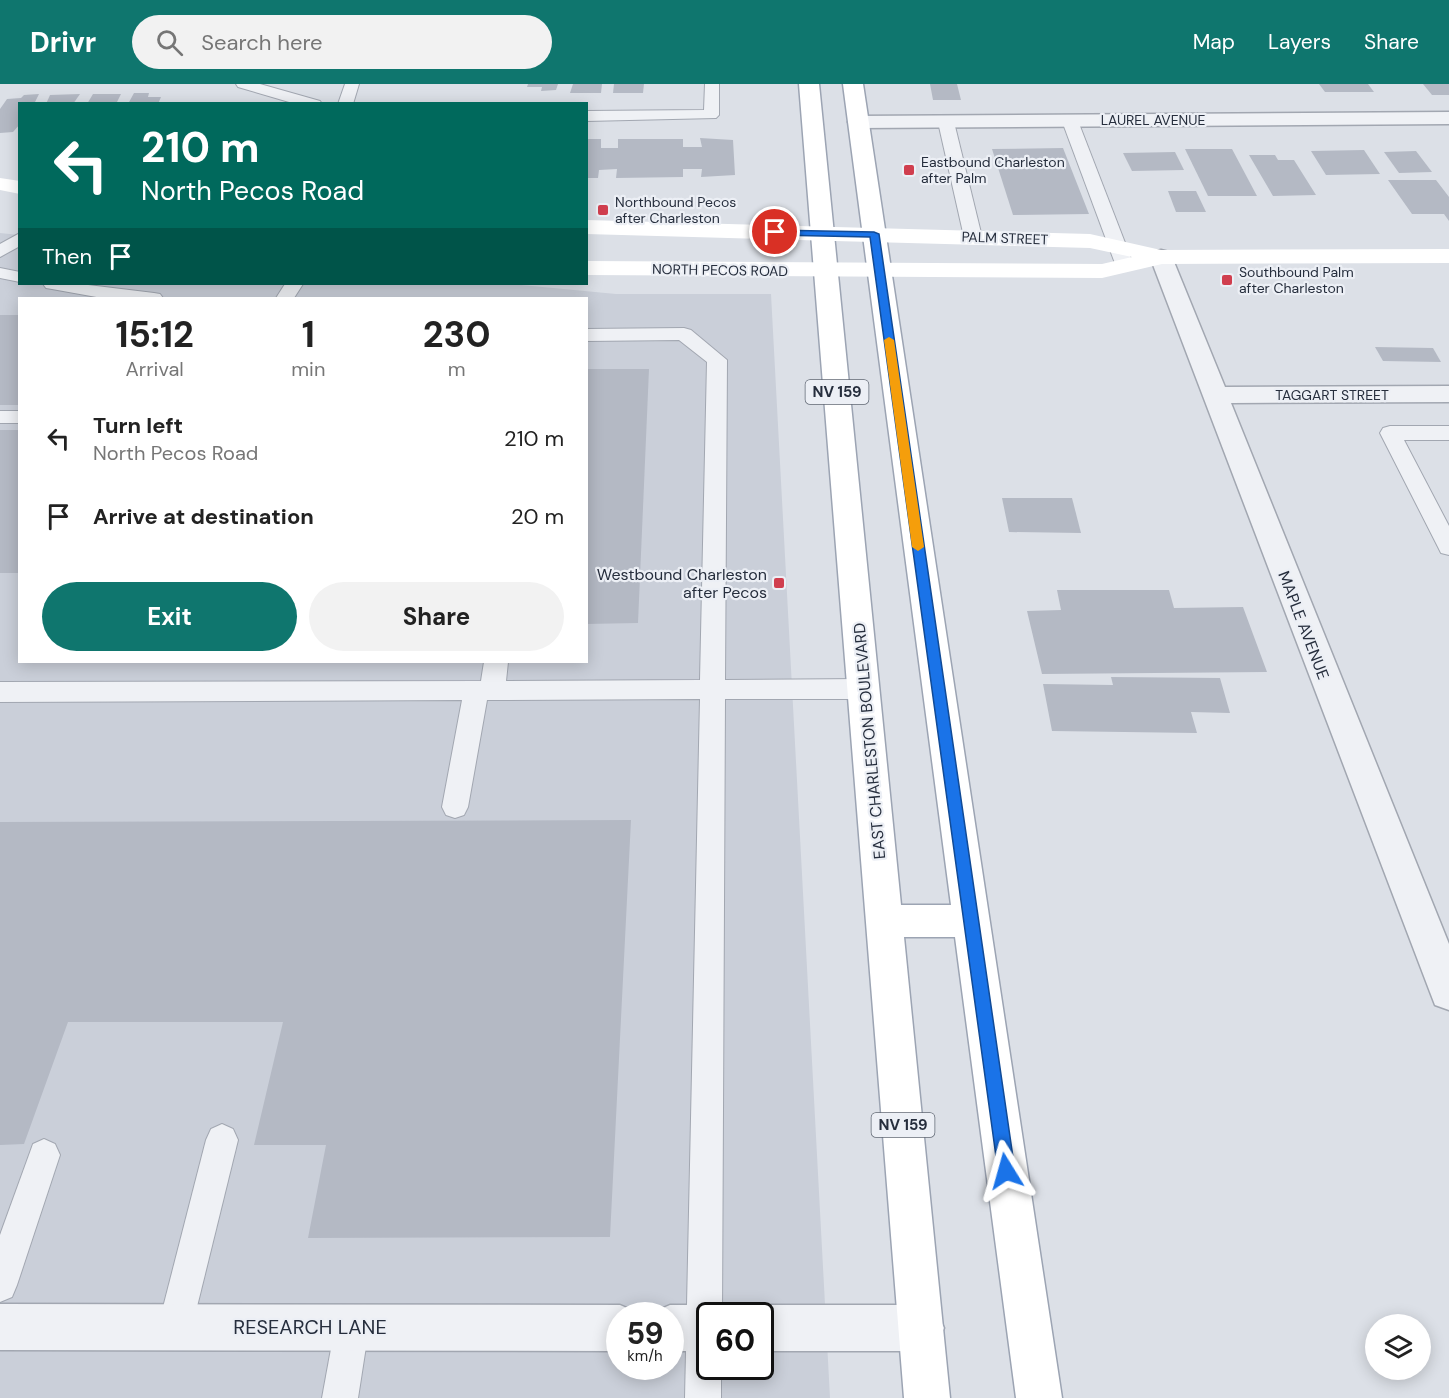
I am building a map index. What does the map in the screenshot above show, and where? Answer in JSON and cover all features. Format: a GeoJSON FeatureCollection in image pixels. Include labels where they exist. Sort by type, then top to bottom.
{"type":"FeatureCollection","features":[{"type":"Feature","properties":{"kind":"main road","name":"EAST CHARLESTON BOULEVARD"},"geometry":{"type":"LineString","coordinates":[[809,84],[823,234],[853,271],[971,921],[1039,1398]]}},
{"type":"Feature","properties":{"kind":"main road","name":"EAST CHARLESTON BOULEVARD"},"geometry":{"type":"LineString","coordinates":[[853,84],[858,123],[861,234],[853,271],[864,689],[927,1398]]}},
{"type":"Feature","properties":{"kind":"main road"},"geometry":{"type":"LineString","coordinates":[[0,184],[18,188]]}},
{"type":"Feature","properties":{"kind":"main road"},"geometry":{"type":"LineString","coordinates":[[588,227],[861,234]]}},
{"type":"Feature","properties":{"kind":"main road","name":"PALM STREET"},"geometry":{"type":"LineString","coordinates":[[861,234],[1090,241],[1121,257],[1449,256]]}},
{"type":"Feature","properties":{"kind":"main road","name":"PALM STREET"},"geometry":{"type":"LineString","coordinates":[[853,271],[1102,271],[1121,257]]}},
{"type":"Feature","properties":{"kind":"main road","name":"NORTH PECOS ROAD"},"geometry":{"type":"LineString","coordinates":[[588,268],[853,271]]}},
{"type":"Feature","properties":{"kind":"main road"},"geometry":{"type":"LineString","coordinates":[[885,921],[971,921]]}},
{"type":"Feature","properties":{"kind":"street","name":"LAUREL AVENUE"},"geometry":{"type":"LineString","coordinates":[[858,123],[1449,118]]}},
{"type":"Feature","properties":{"kind":"street","name":"MAPLE AVENUE"},"geometry":{"type":"LineString","coordinates":[[1161,257],[1449,992]]}},
{"type":"Feature","properties":{"kind":"street","name":"TAGGART STREET"},"geometry":{"type":"LineString","coordinates":[[1214,395],[1449,394]]}},
{"type":"Feature","properties":{"kind":"street","name":"RESEARCH LANE"},"geometry":{"type":"LineString","coordinates":[[0,1327],[606,1328]]}},
{"type":"Feature","properties":{"kind":"street"},"geometry":{"type":"LineString","coordinates":[[774,1328],[921,1328]]}},
{"type":"Feature","properties":{"kind":"lane"},"geometry":{"type":"LineString","coordinates":[[346,102],[352,84]]}},
{"type":"Feature","properties":{"kind":"lane"},"geometry":{"type":"LineString","coordinates":[[588,116],[711,115],[712,84]]}},
{"type":"Feature","properties":{"kind":"lane"},"geometry":{"type":"LineString","coordinates":[[253,85],[308,102]]}},
{"type":"Feature","properties":{"kind":"lane"},"geometry":{"type":"LineString","coordinates":[[1070,121],[1121,257]]}},
{"type":"Feature","properties":{"kind":"lane"},"geometry":{"type":"LineString","coordinates":[[946,122],[973,237]]}},
{"type":"Feature","properties":{"kind":"lane"},"geometry":{"type":"LineString","coordinates":[[0,252],[18,238]]}},
{"type":"Feature","properties":{"kind":"lane"},"geometry":{"type":"LineString","coordinates":[[0,273],[18,277]]}},
{"type":"Feature","properties":{"kind":"lane"},"geometry":{"type":"LineString","coordinates":[[58,285],[144,297]]}},
{"type":"Feature","properties":{"kind":"lane"},"geometry":{"type":"LineString","coordinates":[[588,335],[684,334],[717,360],[713,689],[694,1328],[703,1398]]}},
{"type":"Feature","properties":{"kind":"lane"},"geometry":{"type":"LineString","coordinates":[[0,417],[18,417]]}},
{"type":"Feature","properties":{"kind":"lane"},"geometry":{"type":"LineString","coordinates":[[1449,433],[1390,433],[1449,547]]}},
{"type":"Feature","properties":{"kind":"lane"},"geometry":{"type":"LineString","coordinates":[[454,807],[484,690],[496,663]]}},
{"type":"Feature","properties":{"kind":"lane"},"geometry":{"type":"LineString","coordinates":[[0,692],[864,689]]}},
{"type":"Feature","properties":{"kind":"lane"},"geometry":{"type":"LineString","coordinates":[[175,1327],[222,1140]]}},
{"type":"Feature","properties":{"kind":"lane"},"geometry":{"type":"LineString","coordinates":[[0,1285],[44,1155]]}},
{"type":"Feature","properties":{"kind":"lane"},"geometry":{"type":"LineString","coordinates":[[340,1398],[352,1327]]}},
{"type":"Feature","properties":{"kind":"shaded area"},"geometry":{"type":"Polygon","coordinates":[[[0,233],[18,235],[18,285],[522,285],[616,294],[771,294],[830,1398],[0,1398],[0,233]]]}},
{"type":"Feature","properties":{"kind":"building"},"geometry":{"type":"Polygon","coordinates":[[[528,84],[558,84],[556,90],[541,91],[542,87],[527,87],[528,84]]]}},
{"type":"Feature","properties":{"kind":"building"},"geometry":{"type":"Polygon","coordinates":[[[573,84],[602,84],[601,93],[570,93],[573,84]]]}},
{"type":"Feature","properties":{"kind":"building"},"geometry":{"type":"Polygon","coordinates":[[[614,84],[644,84],[643,93],[613,93],[614,84]]]}},
{"type":"Feature","properties":{"kind":"building"},"geometry":{"type":"Polygon","coordinates":[[[930,84],[957,84],[961,100],[933,100],[930,84]]]}},
{"type":"Feature","properties":{"kind":"building"},"geometry":{"type":"Polygon","coordinates":[[[1319,84],[1368,84],[1374,92],[1325,92],[1319,84]]]}},
{"type":"Feature","properties":{"kind":"building"},"geometry":{"type":"Polygon","coordinates":[[[1423,84],[1449,84],[1449,95],[1432,95],[1423,84]]]}},
{"type":"Feature","properties":{"kind":"building"},"geometry":{"type":"Polygon","coordinates":[[[134,93],[149,93],[148,97],[161,97],[159,102],[129,102],[134,93]]]}},
{"type":"Feature","properties":{"kind":"building"},"geometry":{"type":"Polygon","coordinates":[[[39,94],[35,102],[18,102],[18,126],[13,132],[0,133],[0,109],[7,99],[21,98],[24,95],[39,94]]]}},
{"type":"Feature","properties":{"kind":"building"},"geometry":{"type":"Polygon","coordinates":[[[80,94],[74,102],[47,102],[50,95],[80,94]]]}},
{"type":"Feature","properties":{"kind":"building"},"geometry":{"type":"Polygon","coordinates":[[[93,94],[121,94],[117,102],[88,102],[93,94]]]}},
{"type":"Feature","properties":{"kind":"building"},"geometry":{"type":"Polygon","coordinates":[[[700,138],[733,140],[735,175],[701,177],[702,169],[683,169],[683,177],[616,178],[617,169],[599,170],[598,178],[588,178],[588,139],[601,139],[601,148],[618,148],[618,139],[683,139],[683,147],[702,147],[700,138]]]}},
{"type":"Feature","properties":{"kind":"building"},"geometry":{"type":"Polygon","coordinates":[[[1063,148],[1089,214],[1013,215],[992,149],[1063,148]]]}},
{"type":"Feature","properties":{"kind":"building"},"geometry":{"type":"Polygon","coordinates":[[[1185,149],[1232,149],[1257,196],[1208,196],[1185,149]]]}},
{"type":"Feature","properties":{"kind":"building"},"geometry":{"type":"Polygon","coordinates":[[[1364,150],[1380,174],[1326,175],[1311,151],[1364,150]]]}},
{"type":"Feature","properties":{"kind":"building"},"geometry":{"type":"Polygon","coordinates":[[[1416,151],[1432,172],[1399,173],[1384,152],[1416,151]]]}},
{"type":"Feature","properties":{"kind":"building"},"geometry":{"type":"Polygon","coordinates":[[[1175,152],[1184,170],[1132,171],[1123,153],[1175,152]]]}},
{"type":"Feature","properties":{"kind":"building"},"geometry":{"type":"Polygon","coordinates":[[[1249,155],[1275,155],[1278,160],[1294,160],[1316,195],[1273,196],[1249,155]]]}},
{"type":"Feature","properties":{"kind":"building"},"geometry":{"type":"Polygon","coordinates":[[[1388,180],[1436,180],[1449,197],[1449,221],[1444,214],[1412,214],[1388,180]]]}},
{"type":"Feature","properties":{"kind":"building"},"geometry":{"type":"Polygon","coordinates":[[[1168,191],[1196,191],[1206,212],[1176,212],[1168,191]]]}},
{"type":"Feature","properties":{"kind":"building"},"geometry":{"type":"Polygon","coordinates":[[[0,315],[18,315],[18,405],[0,405],[0,315]]]}},
{"type":"Feature","properties":{"kind":"building"},"geometry":{"type":"Polygon","coordinates":[[[1375,347],[1433,348],[1441,362],[1383,361],[1375,347]]]}},
{"type":"Feature","properties":{"kind":"building"},"geometry":{"type":"Polygon","coordinates":[[[588,369],[649,369],[638,623],[588,624],[588,369]]]}},
{"type":"Feature","properties":{"kind":"building"},"geometry":{"type":"Polygon","coordinates":[[[0,430],[18,430],[18,573],[0,573],[0,430]]]}},
{"type":"Feature","properties":{"kind":"building"},"geometry":{"type":"Polygon","coordinates":[[[1002,498],[1072,498],[1081,533],[1009,532],[1002,498]]]}},
{"type":"Feature","properties":{"kind":"building"},"geometry":{"type":"Polygon","coordinates":[[[1057,590],[1169,590],[1174,608],[1243,607],[1267,672],[1042,674],[1027,611],[1061,610],[1057,590]]]}},
{"type":"Feature","properties":{"kind":"building"},"geometry":{"type":"Polygon","coordinates":[[[1111,677],[1220,678],[1230,713],[1191,712],[1197,733],[1052,731],[1043,684],[1113,685],[1111,677]]]}},
{"type":"Feature","properties":{"kind":"building"},"geometry":{"type":"Polygon","coordinates":[[[631,820],[610,1237],[308,1238],[326,1145],[254,1145],[283,1022],[68,1022],[24,1144],[0,1145],[0,822],[631,820]]]}},
{"type":"Feature","properties":{"kind":"slow traffic"},"geometry":{"type":"LineString","coordinates":[[889,340],[918,547]]}},
{"type":"Feature","properties":{"kind":"place","name":"Eastbound Charleston after Palm"},"geometry":{"type":"Point","coordinates":[909,170]}},
{"type":"Feature","properties":{"kind":"place","name":"Northbound Pecos after Charleston"},"geometry":{"type":"Point","coordinates":[603,210]}},
{"type":"Feature","properties":{"kind":"place","name":"Southbound Palm after Charleston"},"geometry":{"type":"Point","coordinates":[1227,280]}},
{"type":"Feature","properties":{"kind":"place","name":"Westbound Charleston after Pecos"},"geometry":{"type":"Point","coordinates":[779,583]}},
{"type":"Feature","properties":{"kind":"route"},"geometry":{"type":"LineString","coordinates":[[775,232],[874,234],[1006,1171]]}}]}
